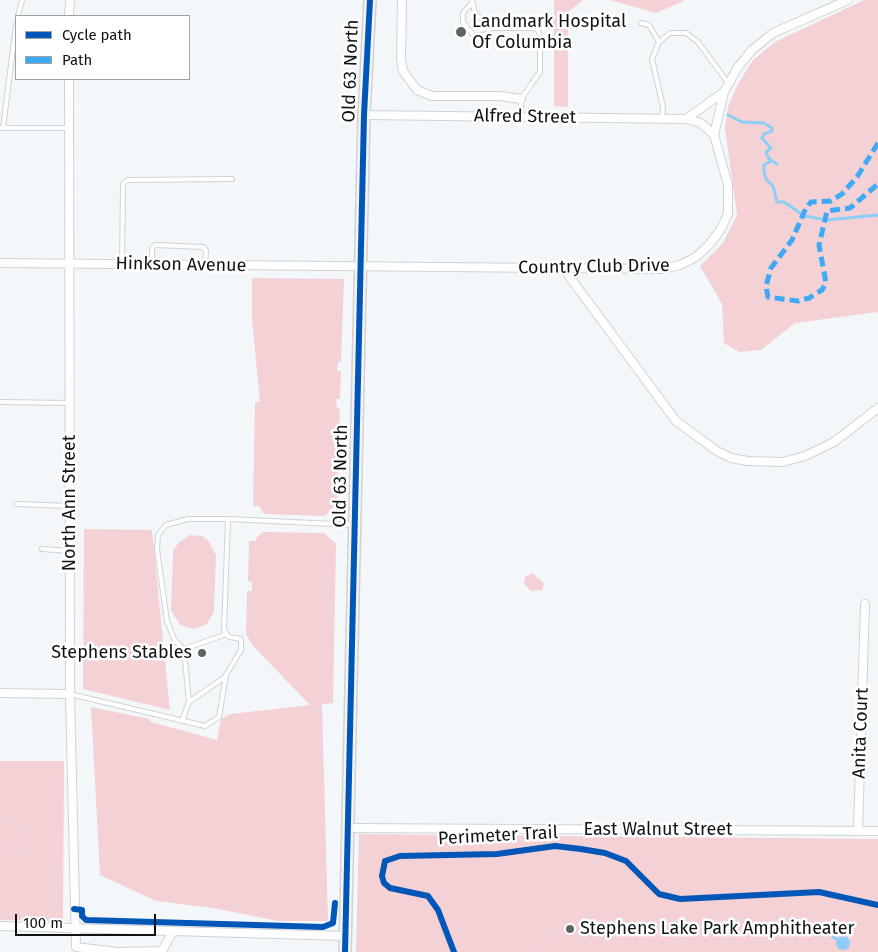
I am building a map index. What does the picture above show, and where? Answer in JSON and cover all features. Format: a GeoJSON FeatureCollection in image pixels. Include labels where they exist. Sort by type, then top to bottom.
{"type":"FeatureCollection","features":[{"type":"Feature","properties":{"kind":"main road","name":"Old 63 North"},"geometry":{"type":"LineString","coordinates":[[345,952],[364,115],[370,0]]}},
{"type":"Feature","properties":{"kind":"street"},"geometry":{"type":"LineString","coordinates":[[69,15],[70,0]]}},
{"type":"Feature","properties":{"kind":"street"},"geometry":{"type":"LineString","coordinates":[[402,0],[401,59],[403,71],[417,90],[432,96],[500,96],[521,99]]}},
{"type":"Feature","properties":{"kind":"street","name":"Country Club Drive"},"geometry":{"type":"LineString","coordinates":[[361,266],[663,269],[696,257],[721,230],[728,214],[728,185],[714,134],[724,92],[728,84],[752,50],[773,33],[848,0]]}},
{"type":"Feature","properties":{"kind":"street","name":"North Ann Street"},"geometry":{"type":"LineString","coordinates":[[69,80],[70,694],[74,928]]}},
{"type":"Feature","properties":{"kind":"street"},"geometry":{"type":"LineString","coordinates":[[686,119],[724,92]]}},
{"type":"Feature","properties":{"kind":"street","name":"Alfred Street"},"geometry":{"type":"LineString","coordinates":[[364,115],[686,119],[701,123],[714,134]]}},
{"type":"Feature","properties":{"kind":"street","name":"Hinkson Avenue"},"geometry":{"type":"LineString","coordinates":[[0,263],[361,266]]}},
{"type":"Feature","properties":{"kind":"street"},"geometry":{"type":"LineString","coordinates":[[563,268],[676,421],[716,451],[748,461],[784,462],[805,456],[834,442],[878,408]]}},
{"type":"Feature","properties":{"kind":"street","name":"Anita Court"},"geometry":{"type":"LineString","coordinates":[[858,831],[865,604]]}},
{"type":"Feature","properties":{"kind":"street"},"geometry":{"type":"LineString","coordinates":[[0,693],[70,694]]}},
{"type":"Feature","properties":{"kind":"street","name":"East Walnut Street"},"geometry":{"type":"LineString","coordinates":[[348,828],[878,832]]}},
{"type":"Feature","properties":{"kind":"street"},"geometry":{"type":"LineString","coordinates":[[0,926],[172,933],[345,936]]}},
{"type":"Feature","properties":{"kind":"street"},"geometry":{"type":"LineString","coordinates":[[74,928],[76,947],[117,952],[162,951],[172,933]]}},
{"type":"Feature","properties":{"kind":"lane"},"geometry":{"type":"LineString","coordinates":[[18,15],[22,0]]}},
{"type":"Feature","properties":{"kind":"lane"},"geometry":{"type":"LineString","coordinates":[[472,1],[463,13],[462,22],[474,36],[487,34],[490,28]]}},
{"type":"Feature","properties":{"kind":"lane"},"geometry":{"type":"LineString","coordinates":[[472,1],[475,13],[490,28],[534,28],[538,30],[540,36],[540,72],[521,99],[521,117]]}},
{"type":"Feature","properties":{"kind":"lane"},"geometry":{"type":"LineString","coordinates":[[641,23],[649,26],[659,42]]}},
{"type":"Feature","properties":{"kind":"lane"},"geometry":{"type":"LineString","coordinates":[[15,32],[2,128],[69,128]]}},
{"type":"Feature","properties":{"kind":"lane"},"geometry":{"type":"LineString","coordinates":[[662,118],[663,107],[652,59],[659,42],[670,33],[686,33],[698,42],[728,84]]}},
{"type":"Feature","properties":{"kind":"lane"},"geometry":{"type":"LineString","coordinates":[[122,264],[123,184],[127,180],[232,179]]}},
{"type":"Feature","properties":{"kind":"lane"},"geometry":{"type":"LineString","coordinates":[[152,265],[152,248],[155,245],[203,247],[206,251],[205,265]]}},
{"type":"Feature","properties":{"kind":"lane"},"geometry":{"type":"LineString","coordinates":[[0,402],[69,403]]}},
{"type":"Feature","properties":{"kind":"lane"},"geometry":{"type":"LineString","coordinates":[[16,504],[70,506]]}},
{"type":"Feature","properties":{"kind":"lane"},"geometry":{"type":"LineString","coordinates":[[182,721],[189,702],[184,649],[175,641],[167,621],[157,549],[158,535],[166,525],[188,519],[228,519],[355,525]]}},
{"type":"Feature","properties":{"kind":"lane"},"geometry":{"type":"LineString","coordinates":[[70,694],[205,726],[219,717],[225,677],[241,650],[241,639],[229,637],[224,630],[228,519]]}},
{"type":"Feature","properties":{"kind":"lane"},"geometry":{"type":"LineString","coordinates":[[42,549],[70,551]]}},
{"type":"Feature","properties":{"kind":"lane"},"geometry":{"type":"LineString","coordinates":[[184,649],[227,634]]}},
{"type":"Feature","properties":{"kind":"lane"},"geometry":{"type":"LineString","coordinates":[[189,702],[225,677]]}},
{"type":"Feature","properties":{"kind":"path"},"geometry":{"type":"LineString","coordinates":[[795,248],[798,252]]}},
{"type":"Feature","properties":{"kind":"path"},"geometry":{"type":"LineString","coordinates":[[0,818],[31,831],[33,846],[22,852],[0,846]]}},
{"type":"Feature","properties":{"kind":"path"},"geometry":{"type":"LineString","coordinates":[[646,847],[644,859],[651,868]]}},
{"type":"Feature","properties":{"kind":"path"},"geometry":{"type":"LineString","coordinates":[[542,952],[549,933],[560,927],[575,932],[580,944]]}},
{"type":"Feature","properties":{"kind":"shaded area"},"geometry":{"type":"Polygon","coordinates":[[[554,0],[583,0],[568,12],[568,107],[554,106],[554,0]]]}},
{"type":"Feature","properties":{"kind":"shaded area"},"geometry":{"type":"Polygon","coordinates":[[[610,0],[683,0],[684,1],[656,13],[610,0]]]}},
{"type":"Feature","properties":{"kind":"shaded area"},"geometry":{"type":"Polygon","coordinates":[[[864,0],[878,0],[878,312],[795,323],[761,350],[739,352],[724,343],[722,304],[700,266],[723,243],[737,215],[725,129],[728,107],[738,84],[753,60],[775,42],[864,0]]]}},
{"type":"Feature","properties":{"kind":"shaded area"},"geometry":{"type":"Polygon","coordinates":[[[252,278],[344,279],[341,361],[338,362],[337,371],[341,371],[340,399],[336,399],[337,408],[340,409],[339,436],[336,437],[335,446],[339,447],[338,474],[335,475],[334,483],[338,483],[337,504],[325,516],[264,514],[259,506],[253,506],[255,402],[260,402],[252,320],[252,278]]]}},
{"type":"Feature","properties":{"kind":"shaded area"},"geometry":{"type":"Polygon","coordinates":[[[84,529],[152,530],[170,710],[83,689],[84,529]]]}},
{"type":"Feature","properties":{"kind":"shaded area"},"geometry":{"type":"Polygon","coordinates":[[[263,532],[324,533],[336,544],[333,703],[322,704],[328,921],[278,921],[213,908],[156,901],[100,875],[91,707],[149,719],[151,722],[217,740],[221,719],[231,714],[310,705],[253,646],[246,634],[247,591],[252,591],[252,582],[248,581],[249,541],[256,541],[256,538],[263,532]]]}},
{"type":"Feature","properties":{"kind":"shaded area"},"geometry":{"type":"Polygon","coordinates":[[[190,535],[202,536],[208,540],[216,555],[214,612],[207,624],[194,629],[180,625],[171,610],[173,551],[179,542],[190,535]]]}},
{"type":"Feature","properties":{"kind":"shaded area"},"geometry":{"type":"Polygon","coordinates":[[[532,573],[544,584],[542,590],[531,591],[524,584],[525,577],[532,573]]]}},
{"type":"Feature","properties":{"kind":"shaded area"},"geometry":{"type":"Polygon","coordinates":[[[0,761],[64,761],[63,921],[0,920],[0,761]]]}},
{"type":"Feature","properties":{"kind":"shaded area"},"geometry":{"type":"Polygon","coordinates":[[[359,834],[878,839],[878,952],[356,952],[359,834]]]}},
{"type":"Feature","properties":{"kind":"water"},"geometry":{"type":"Polygon","coordinates":[[[840,936],[846,936],[850,943],[846,950],[840,950],[836,946],[836,940],[840,936]]]}},
{"type":"Feature","properties":{"kind":"waterway"},"geometry":{"type":"LineString","coordinates":[[728,115],[742,122],[764,123],[772,128],[772,131],[764,134],[762,138],[771,148],[766,152],[769,159],[777,164]]}},
{"type":"Feature","properties":{"kind":"waterway"},"geometry":{"type":"LineString","coordinates":[[771,161],[764,165],[764,171],[766,179],[773,186],[777,202],[784,202],[800,213]]}},
{"type":"Feature","properties":{"kind":"waterway"},"geometry":{"type":"LineString","coordinates":[[827,220],[878,215]]}},
{"type":"Feature","properties":{"kind":"waterway"},"geometry":{"type":"LineString","coordinates":[[805,216],[821,219]]}},
{"type":"Feature","properties":{"kind":"waterway"},"geometry":{"type":"LineString","coordinates":[[814,928],[824,930],[839,941]]}},
{"type":"Feature","properties":{"kind":"marked path"},"geometry":{"type":"LineString","coordinates":[[878,143],[857,177],[842,194],[831,201],[811,202],[806,208],[792,240],[771,268],[766,286],[768,297],[798,301],[809,298],[822,290],[826,283],[819,245],[827,211],[850,208],[878,184]]}},
{"type":"Feature","properties":{"kind":"cycle path"},"geometry":{"type":"LineString","coordinates":[[345,952],[364,115],[370,0]]}},
{"type":"Feature","properties":{"kind":"cycle path","name":"Perimeter Trail"},"geometry":{"type":"LineString","coordinates":[[385,861],[400,856],[497,854],[555,846],[605,853],[626,861],[659,894],[680,899],[819,892],[878,905]]}},
{"type":"Feature","properties":{"kind":"cycle path"},"geometry":{"type":"LineString","coordinates":[[385,861],[382,876],[384,883],[390,888],[428,896],[438,910],[454,952]]}},
{"type":"Feature","properties":{"kind":"cycle path"},"geometry":{"type":"LineString","coordinates":[[74,909],[82,910],[82,916],[86,920],[323,927],[333,923],[335,903]]}},
{"type":"Feature","properties":{"kind":"place","name":"Landmark Hospital Of Columbia"},"geometry":{"type":"Point","coordinates":[461,32]}},
{"type":"Feature","properties":{"kind":"place","name":"Stephens Stables"},"geometry":{"type":"Point","coordinates":[202,653]}},
{"type":"Feature","properties":{"kind":"place","name":"Stephens Lake Park Amphitheater"},"geometry":{"type":"Point","coordinates":[570,929]}}]}
